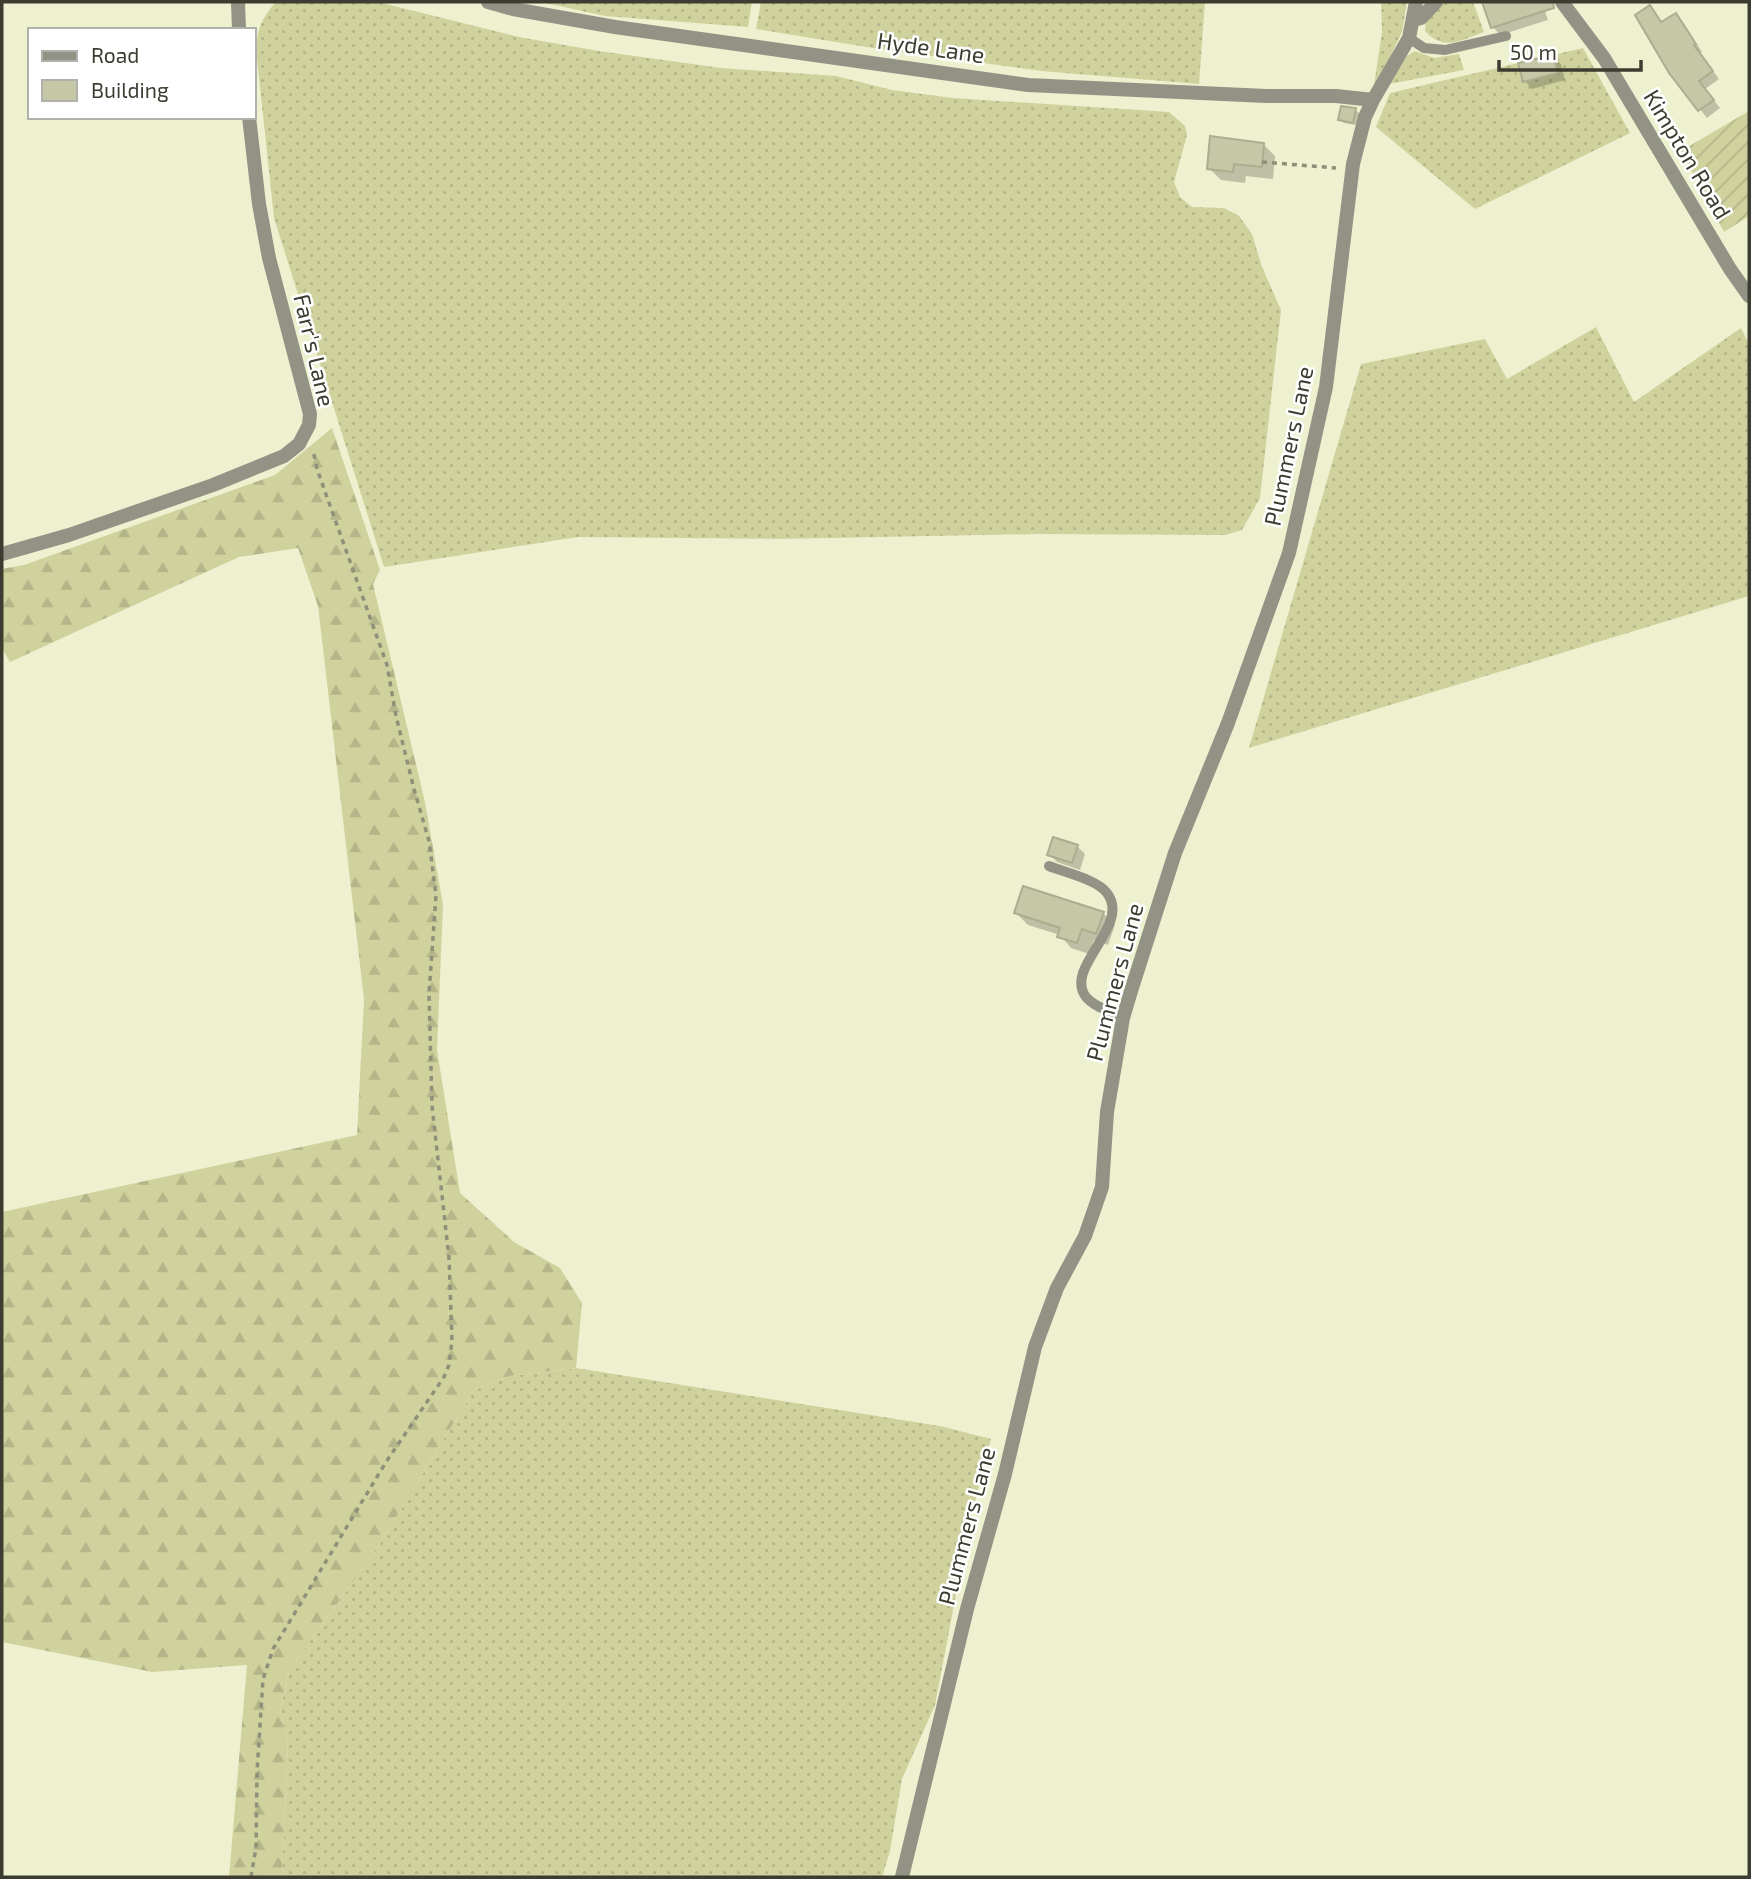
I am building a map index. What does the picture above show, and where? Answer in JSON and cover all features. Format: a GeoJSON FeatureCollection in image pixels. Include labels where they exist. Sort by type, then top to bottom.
{"type":"FeatureCollection","features":[{"type":"Feature","properties":{"kind":"street"},"geometry":{"type":"LineString","coordinates":[[238,2],[239,28]]}},
{"type":"Feature","properties":{"kind":"street","name":"Hyde Lane"},"geometry":{"type":"LineString","coordinates":[[488,2],[615,27],[1028,85],[1266,96],[1336,96],[1373,100]]}},
{"type":"Feature","properties":{"kind":"street","name":"Plummers Lane"},"geometry":{"type":"LineString","coordinates":[[902,1877],[967,1609],[1005,1474],[1035,1347],[1057,1288],[1086,1236],[1102,1187],[1107,1112],[1124,1018],[1175,853],[1228,723],[1289,553],[1326,387],[1353,164],[1365,117],[1409,38],[1416,2]]}},
{"type":"Feature","properties":{"kind":"street"},"geometry":{"type":"LineString","coordinates":[[1413,20],[1421,18],[1436,2]]}},
{"type":"Feature","properties":{"kind":"street","name":"Kimpton Road"},"geometry":{"type":"LineString","coordinates":[[1562,2],[1604,58],[1730,270],[1749,296]]}},
{"type":"Feature","properties":{"kind":"street","name":"Farr's Lane"},"geometry":{"type":"LineString","coordinates":[[2,554],[69,535],[213,485],[284,456],[299,443],[309,425],[310,414],[269,258],[259,204],[249,119]]}},
{"type":"Feature","properties":{"kind":"lane"},"geometry":{"type":"LineString","coordinates":[[1409,38],[1424,48],[1445,50],[1506,36]]}},
{"type":"Feature","properties":{"kind":"lane"},"geometry":{"type":"LineString","coordinates":[[1049,866],[1090,881],[1107,893],[1112,906],[1108,928],[1081,973],[1081,984],[1085,996],[1092,1002],[1124,1018]]}},
{"type":"Feature","properties":{"kind":"path"},"geometry":{"type":"LineString","coordinates":[[1262,162],[1336,168]]}},
{"type":"Feature","properties":{"kind":"path"},"geometry":{"type":"LineString","coordinates":[[251,1877],[256,1848],[257,1772],[263,1679],[273,1648],[386,1462],[444,1377],[449,1365],[452,1340],[449,1258],[432,1106],[429,994],[436,895],[429,841],[396,716],[387,665],[317,469],[309,425]]}},
{"type":"Feature","properties":{"kind":"green space"},"geometry":{"type":"Polygon","coordinates":[[[276,2],[378,2],[519,37],[599,51],[721,68],[836,76],[892,90],[953,98],[1169,112],[1185,126],[1187,135],[1174,182],[1180,197],[1192,207],[1224,208],[1239,216],[1252,234],[1262,267],[1281,310],[1260,498],[1242,530],[1225,535],[1037,534],[778,539],[578,537],[384,567],[274,218],[256,49],[261,24],[276,2]]]}},
{"type":"Feature","properties":{"kind":"green space"},"geometry":{"type":"Polygon","coordinates":[[[541,2],[752,2],[748,27],[605,16],[541,2]]]}},
{"type":"Feature","properties":{"kind":"green space"},"geometry":{"type":"Polygon","coordinates":[[[761,2],[1205,2],[1199,84],[1041,71],[756,29],[761,2]]]}},
{"type":"Feature","properties":{"kind":"green space"},"geometry":{"type":"Polygon","coordinates":[[[1381,2],[1407,2],[1402,32],[1373,92],[1382,32],[1381,2]]]}},
{"type":"Feature","properties":{"kind":"green space"},"geometry":{"type":"Polygon","coordinates":[[[1444,2],[1473,2],[1484,32],[1446,43],[1432,37],[1425,31],[1426,22],[1444,2]]]}},
{"type":"Feature","properties":{"kind":"green space"},"geometry":{"type":"Polygon","coordinates":[[[1583,48],[1630,133],[1475,209],[1376,127],[1390,93],[1583,48]]]}},
{"type":"Feature","properties":{"kind":"green space"},"geometry":{"type":"Polygon","coordinates":[[[1415,51],[1434,58],[1459,54],[1464,70],[1389,84],[1407,56],[1415,51]]]}},
{"type":"Feature","properties":{"kind":"green space"},"geometry":{"type":"Polygon","coordinates":[[[1749,111],[1749,216],[1724,232],[1681,151],[1749,111]]]}},
{"type":"Feature","properties":{"kind":"green space"},"geometry":{"type":"Polygon","coordinates":[[[1596,327],[1634,402],[1741,328],[1749,344],[1749,596],[1249,748],[1361,364],[1485,339],[1507,379],[1596,327]]]}},
{"type":"Feature","properties":{"kind":"green space"},"geometry":{"type":"Polygon","coordinates":[[[332,428],[380,570],[373,584],[425,802],[443,905],[437,1050],[460,1193],[514,1242],[560,1268],[582,1303],[576,1368],[509,1376],[474,1390],[379,1545],[289,1671],[280,1712],[288,1741],[282,1877],[229,1877],[247,1665],[152,1672],[2,1642],[2,1212],[357,1135],[364,999],[318,606],[298,548],[239,557],[10,662],[2,648],[2,569],[24,565],[275,475],[332,428]]]}},
{"type":"Feature","properties":{"kind":"green space"},"geometry":{"type":"Polygon","coordinates":[[[576,1368],[940,1426],[991,1439],[970,1521],[935,1705],[902,1779],[890,1851],[882,1877],[282,1877],[288,1741],[280,1712],[289,1671],[379,1545],[474,1390],[509,1376],[576,1368]]]}},
{"type":"Feature","properties":{"kind":"building"},"geometry":{"type":"Polygon","coordinates":[[[1482,2],[1553,2],[1554,8],[1491,28],[1482,2]]]}},
{"type":"Feature","properties":{"kind":"building"},"geometry":{"type":"Polygon","coordinates":[[[1650,5],[1661,22],[1676,13],[1713,71],[1699,81],[1714,100],[1698,111],[1669,73],[1635,15],[1650,5]]]}},
{"type":"Feature","properties":{"kind":"building"},"geometry":{"type":"Polygon","coordinates":[[[1553,55],[1558,73],[1523,82],[1518,63],[1553,55]]]}},
{"type":"Feature","properties":{"kind":"building"},"geometry":{"type":"Polygon","coordinates":[[[1341,106],[1356,108],[1353,123],[1338,120],[1341,106]]]}},
{"type":"Feature","properties":{"kind":"building"},"geometry":{"type":"Polygon","coordinates":[[[1210,136],[1264,143],[1262,167],[1234,164],[1233,172],[1207,169],[1210,136]]]}},
{"type":"Feature","properties":{"kind":"building"},"geometry":{"type":"Polygon","coordinates":[[[1053,837],[1078,845],[1072,863],[1047,855],[1053,837]]]}},
{"type":"Feature","properties":{"kind":"building"},"geometry":{"type":"Polygon","coordinates":[[[1023,886],[1104,912],[1096,934],[1082,929],[1077,943],[1057,937],[1060,928],[1014,913],[1023,886]]]}}]}
